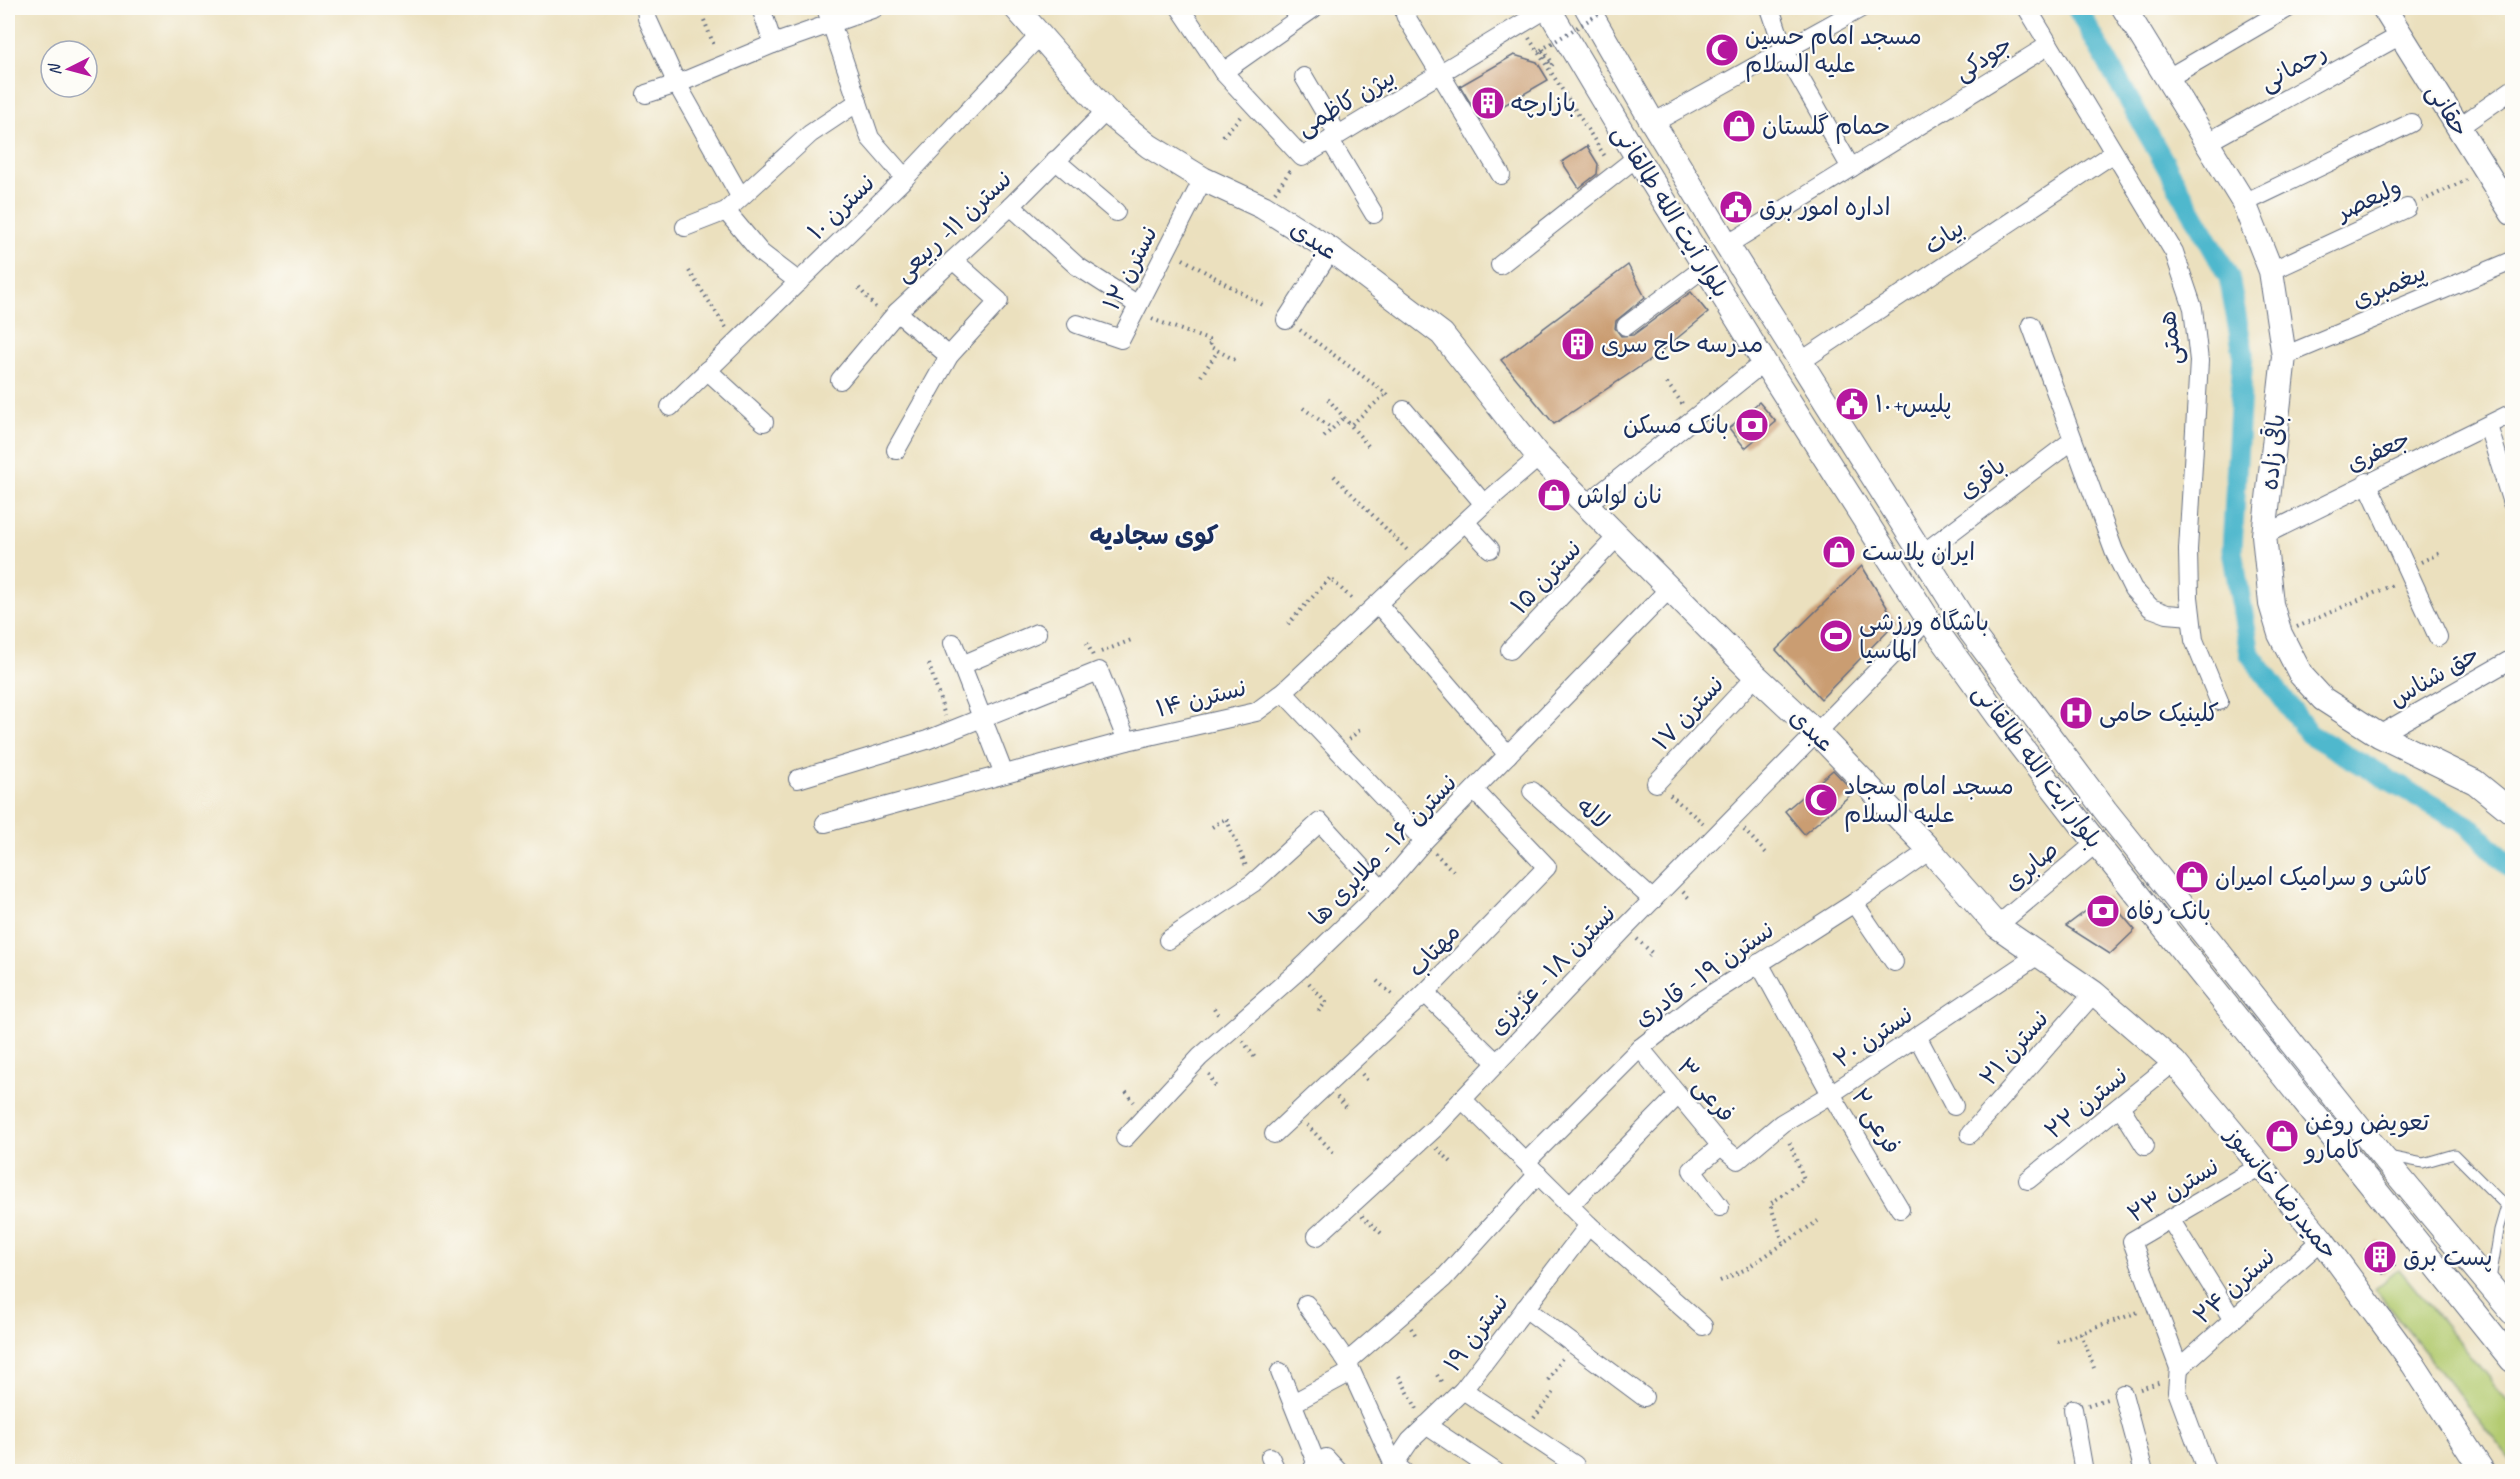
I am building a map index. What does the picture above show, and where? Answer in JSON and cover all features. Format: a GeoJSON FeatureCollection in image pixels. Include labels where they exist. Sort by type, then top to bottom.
{"type":"FeatureCollection","features":[{"type":"Feature","properties":{"kind":"street"},"geometry":{"type":"LineString","coordinates":[[646,8],[647,18],[677,84],[740,196]]}},
{"type":"Feature","properties":{"kind":"street"},"geometry":{"type":"LineString","coordinates":[[760,8],[773,44]]}},
{"type":"Feature","properties":{"kind":"street"},"geometry":{"type":"LineString","coordinates":[[646,94],[677,84],[773,44],[828,15],[875,8]]}},
{"type":"Feature","properties":{"kind":"street","name":"عبدی"},"geometry":{"type":"LineString","coordinates":[[1016,8],[1038,36],[1106,111],[1149,146],[1203,180],[1263,207],[1331,250],[1442,334],[1539,457],[1756,676],[1817,733],[1930,850],[1997,926],[2038,955]]}},
{"type":"Feature","properties":{"kind":"street","name":"بیژن کاظمی"},"geometry":{"type":"LineString","coordinates":[[1180,8],[1223,72],[1302,157],[1548,8]]}},
{"type":"Feature","properties":{"kind":"street"},"geometry":{"type":"LineString","coordinates":[[1223,72],[1314,8]]}},
{"type":"Feature","properties":{"kind":"street","name":"بلوار آیت الله طالقانی"},"geometry":{"type":"LineString","coordinates":[[1548,8],[1637,158],[1928,619],[2009,731],[2096,843],[2512,1360]]}},
{"type":"Feature","properties":{"kind":"street","name":"بلوار آیت الله طالقانی"},"geometry":{"type":"LineString","coordinates":[[1587,8],[1727,245],[1971,632],[2037,723],[2380,1155],[2512,1312]]}},
{"type":"Feature","properties":{"kind":"street"},"geometry":{"type":"LineString","coordinates":[[1770,8],[1784,50],[1851,168]]}},
{"type":"Feature","properties":{"kind":"street"},"geometry":{"type":"LineString","coordinates":[[1653,123],[1861,8]]}},
{"type":"Feature","properties":{"kind":"street","name":"همتی"},"geometry":{"type":"LineString","coordinates":[[2027,8],[2174,252],[2193,308],[2199,361],[2188,550],[2191,616],[2194,640],[2219,701]]}},
{"type":"Feature","properties":{"kind":"street","name":"باقی زاده"},"geometry":{"type":"LineString","coordinates":[[2124,8],[2244,203],[2271,271],[2284,356],[2264,535],[2271,604],[2280,634],[2301,675],[2323,699],[2379,735],[2475,782],[2512,812]]}},
{"type":"Feature","properties":{"kind":"street"},"geometry":{"type":"LineString","coordinates":[[2168,78],[2288,8]]}},
{"type":"Feature","properties":{"kind":"street","name":"حقانی"},"geometry":{"type":"LineString","coordinates":[[2384,8],[2512,213]]}},
{"type":"Feature","properties":{"kind":"street"},"geometry":{"type":"LineString","coordinates":[[828,15],[870,138],[905,178]]}},
{"type":"Feature","properties":{"kind":"street"},"geometry":{"type":"LineString","coordinates":[[1406,15],[1501,175]]}},
{"type":"Feature","properties":{"kind":"street","name":"رحمانی"},"geometry":{"type":"LineString","coordinates":[[2208,142],[2401,34]]}},
{"type":"Feature","properties":{"kind":"street","name":"نسترن ۱۰"},"geometry":{"type":"LineString","coordinates":[[670,406],[905,178],[1038,36]]}},
{"type":"Feature","properties":{"kind":"street","name":"جودکی"},"geometry":{"type":"LineString","coordinates":[[1727,245],[2049,45]]}},
{"type":"Feature","properties":{"kind":"street"},"geometry":{"type":"LineString","coordinates":[[1304,77],[1374,214]]}},
{"type":"Feature","properties":{"kind":"street"},"geometry":{"type":"LineString","coordinates":[[2459,127],[2512,90]]}},
{"type":"Feature","properties":{"kind":"street"},"geometry":{"type":"LineString","coordinates":[[684,227],[726,211],[810,134],[858,102]]}},
{"type":"Feature","properties":{"kind":"street","name":"نسترن ۱۱- ربیعی"},"geometry":{"type":"LineString","coordinates":[[840,380],[893,317],[1011,206],[1106,111]]}},
{"type":"Feature","properties":{"kind":"street"},"geometry":{"type":"LineString","coordinates":[[2244,203],[2411,123]]}},
{"type":"Feature","properties":{"kind":"street","name":"بیات"},"geometry":{"type":"LineString","coordinates":[[1800,362],[2114,153]]}},
{"type":"Feature","properties":{"kind":"street"},"geometry":{"type":"LineString","coordinates":[[1500,265],[1637,158]]}},
{"type":"Feature","properties":{"kind":"street"},"geometry":{"type":"LineString","coordinates":[[1055,160],[1116,212]]}},
{"type":"Feature","properties":{"kind":"street","name":"نسترن ۱۲"},"geometry":{"type":"LineString","coordinates":[[1077,324],[1121,339],[1203,180]]}},
{"type":"Feature","properties":{"kind":"street"},"geometry":{"type":"LineString","coordinates":[[1011,206],[1077,266],[1136,308]]}},
{"type":"Feature","properties":{"kind":"street","name":"ولیعصر"},"geometry":{"type":"LineString","coordinates":[[2271,271],[2407,208]]}},
{"type":"Feature","properties":{"kind":"street"},"geometry":{"type":"LineString","coordinates":[[726,211],[761,253],[799,282]]}},
{"type":"Feature","properties":{"kind":"street"},"geometry":{"type":"LineString","coordinates":[[1286,320],[1331,250]]}},
{"type":"Feature","properties":{"kind":"street"},"geometry":{"type":"LineString","coordinates":[[896,450],[950,356],[999,301],[953,260]]}},
{"type":"Feature","properties":{"kind":"street","name":"پیغمبری"},"geometry":{"type":"LineString","coordinates":[[2284,356],[2512,261]]}},
{"type":"Feature","properties":{"kind":"street"},"geometry":{"type":"LineString","coordinates":[[1626,326],[1705,267]]}},
{"type":"Feature","properties":{"kind":"street"},"geometry":{"type":"LineString","coordinates":[[893,317],[950,356]]}},
{"type":"Feature","properties":{"kind":"street"},"geometry":{"type":"LineString","coordinates":[[2031,325],[2114,551],[2133,589],[2151,608],[2168,614],[2191,616]]}},
{"type":"Feature","properties":{"kind":"street"},"geometry":{"type":"LineString","coordinates":[[1586,505],[1764,362]]}},
{"type":"Feature","properties":{"kind":"street"},"geometry":{"type":"LineString","coordinates":[[707,370],[764,422]]}},
{"type":"Feature","properties":{"kind":"street"},"geometry":{"type":"LineString","coordinates":[[1404,410],[1485,504]]}},
{"type":"Feature","properties":{"kind":"street","name":"جعفری"},"geometry":{"type":"LineString","coordinates":[[2264,535],[2367,482],[2512,413]]}},
{"type":"Feature","properties":{"kind":"street"},"geometry":{"type":"LineString","coordinates":[[2488,426],[2512,503]]}},
{"type":"Feature","properties":{"kind":"street","name":"باقری"},"geometry":{"type":"LineString","coordinates":[[1921,555],[2073,440]]}},
{"type":"Feature","properties":{"kind":"street","name":"نسترن ۱۴"},"geometry":{"type":"LineString","coordinates":[[825,823],[1127,741],[1256,712],[1283,692],[1465,522],[1539,457]]}},
{"type":"Feature","properties":{"kind":"street"},"geometry":{"type":"LineString","coordinates":[[2367,482],[2438,637]]}},
{"type":"Feature","properties":{"kind":"street"},"geometry":{"type":"LineString","coordinates":[[1465,522],[1490,549]]}},
{"type":"Feature","properties":{"kind":"street","name":"نسترن ۱۵"},"geometry":{"type":"LineString","coordinates":[[1510,650],[1617,537]]}},
{"type":"Feature","properties":{"kind":"street","name":"نسترن ۱۶ - ملایری ها"},"geometry":{"type":"LineString","coordinates":[[1125,1138],[1200,1057],[1298,971],[1382,890],[1424,842],[1670,588]]}},
{"type":"Feature","properties":{"kind":"street"},"geometry":{"type":"LineString","coordinates":[[1373,609],[1508,755]]}},
{"type":"Feature","properties":{"kind":"street","name":"نسترن ۱۸ - عزیزی"},"geometry":{"type":"LineString","coordinates":[[1317,1236],[1435,1128],[1653,900],[1928,619]]}},
{"type":"Feature","properties":{"kind":"street"},"geometry":{"type":"LineString","coordinates":[[962,665],[1037,633]]}},
{"type":"Feature","properties":{"kind":"street"},"geometry":{"type":"LineString","coordinates":[[953,643],[1004,774]]}},
{"type":"Feature","properties":{"kind":"street","name":"حق شناس"},"geometry":{"type":"LineString","coordinates":[[2379,735],[2512,659]]}},
{"type":"Feature","properties":{"kind":"street"},"geometry":{"type":"LineString","coordinates":[[798,779],[927,740],[1099,671],[1127,741]]}},
{"type":"Feature","properties":{"kind":"street","name":"نسترن ۱۷"},"geometry":{"type":"LineString","coordinates":[[1656,783],[1756,676]]}},
{"type":"Feature","properties":{"kind":"street"},"geometry":{"type":"LineString","coordinates":[[1283,692],[1424,842]]}},
{"type":"Feature","properties":{"kind":"street","name":"مهتاب"},"geometry":{"type":"LineString","coordinates":[[1274,1134],[1425,993],[1547,867],[1474,790]]}},
{"type":"Feature","properties":{"kind":"street","name":"لاله"},"geometry":{"type":"LineString","coordinates":[[1532,790],[1653,900]]}},
{"type":"Feature","properties":{"kind":"street"},"geometry":{"type":"LineString","coordinates":[[1168,940],[1253,883],[1320,822],[1382,890]]}},
{"type":"Feature","properties":{"kind":"street","name":"صابری"},"geometry":{"type":"LineString","coordinates":[[1997,926],[2096,843]]}},
{"type":"Feature","properties":{"kind":"street","name":"نسترن ۱۹ - قادری"},"geometry":{"type":"LineString","coordinates":[[1293,1403],[1349,1367],[1443,1279],[1532,1168],[1640,1048],[1699,1002],[1854,903],[1930,850]]}},
{"type":"Feature","properties":{"kind":"street"},"geometry":{"type":"LineString","coordinates":[[1854,903],[1894,962]]}},
{"type":"Feature","properties":{"kind":"street","name":"حمیدرضا خانسوز"},"geometry":{"type":"LineString","coordinates":[[2038,955],[2094,993],[2174,1062],[2322,1240],[2413,1364],[2483,1472]]}},
{"type":"Feature","properties":{"kind":"street","name":"نسترن ۲۰"},"geometry":{"type":"LineString","coordinates":[[1738,1160],[1782,1123],[1831,1094],[2038,955]]}},
{"type":"Feature","properties":{"kind":"street","name":"فرعی ۲"},"geometry":{"type":"LineString","coordinates":[[1759,963],[1831,1094],[1900,1209]]}},
{"type":"Feature","properties":{"kind":"street"},"geometry":{"type":"LineString","coordinates":[[1425,993],[1497,1063]]}},
{"type":"Feature","properties":{"kind":"street","name":"نسترن ۲۱"},"geometry":{"type":"LineString","coordinates":[[1970,1134],[2094,993]]}},
{"type":"Feature","properties":{"kind":"street"},"geometry":{"type":"LineString","coordinates":[[1917,1036],[1954,1106]]}},
{"type":"Feature","properties":{"kind":"street","name":"فرعی ۳"},"geometry":{"type":"LineString","coordinates":[[1640,1048],[1721,1146],[1738,1160]]}},
{"type":"Feature","properties":{"kind":"street","name":"نسترن ۲۲"},"geometry":{"type":"LineString","coordinates":[[2028,1180],[2174,1062]]}},
{"type":"Feature","properties":{"kind":"street"},"geometry":{"type":"LineString","coordinates":[[1569,1206],[1678,1095]]}},
{"type":"Feature","properties":{"kind":"street"},"geometry":{"type":"LineString","coordinates":[[1462,1099],[1588,1225],[1703,1326]]}},
{"type":"Feature","properties":{"kind":"street"},"geometry":{"type":"LineString","coordinates":[[2120,1106],[2145,1146]]}},
{"type":"Feature","properties":{"kind":"street"},"geometry":{"type":"LineString","coordinates":[[1720,1207],[1692,1170],[1721,1146]]}},
{"type":"Feature","properties":{"kind":"street","name":"نسترن ۲۳"},"geometry":{"type":"LineString","coordinates":[[2207,1472],[2177,1391],[2179,1368],[2132,1241],[2262,1166]]}},
{"type":"Feature","properties":{"kind":"street"},"geometry":{"type":"LineString","coordinates":[[2170,1219],[2233,1320]]}},
{"type":"Feature","properties":{"kind":"street","name":"نسترن ۱۹"},"geometry":{"type":"LineString","coordinates":[[1373,1472],[1396,1469],[1426,1425],[1463,1390],[1588,1225]]}},
{"type":"Feature","properties":{"kind":"street","name":"نسترن ۲۴"},"geometry":{"type":"LineString","coordinates":[[2179,1368],[2322,1240]]}},
{"type":"Feature","properties":{"kind":"street"},"geometry":{"type":"LineString","coordinates":[[1306,1304],[1349,1367],[1396,1469]]}},
{"type":"Feature","properties":{"kind":"street"},"geometry":{"type":"LineString","coordinates":[[1525,1308],[1644,1397]]}},
{"type":"Feature","properties":{"kind":"street"},"geometry":{"type":"LineString","coordinates":[[1280,1372],[1293,1403],[1313,1468],[1326,1458],[1339,1472]]}},
{"type":"Feature","properties":{"kind":"street"},"geometry":{"type":"LineString","coordinates":[[1463,1390],[1575,1464]]}},
{"type":"Feature","properties":{"kind":"street"},"geometry":{"type":"LineString","coordinates":[[2123,1394],[2144,1472]]}},
{"type":"Feature","properties":{"kind":"street"},"geometry":{"type":"LineString","coordinates":[[2073,1409],[2084,1472]]}},
{"type":"Feature","properties":{"kind":"street"},"geometry":{"type":"LineString","coordinates":[[1426,1425],[1496,1472]]}},
{"type":"Feature","properties":{"kind":"lane"},"geometry":{"type":"LineString","coordinates":[[2380,1155],[2423,1163],[2454,1154],[2506,1206],[2495,1247],[2491,1286]]}},
{"type":"Feature","properties":{"kind":"path"},"geometry":{"type":"LineString","coordinates":[[1539,51],[1608,8]]}},
{"type":"Feature","properties":{"kind":"path"},"geometry":{"type":"LineString","coordinates":[[704,20],[721,66]]}},
{"type":"Feature","properties":{"kind":"path"},"geometry":{"type":"LineString","coordinates":[[1521,25],[1617,173]]}},
{"type":"Feature","properties":{"kind":"path"},"geometry":{"type":"LineString","coordinates":[[1223,136],[1252,104]]}},
{"type":"Feature","properties":{"kind":"path"},"geometry":{"type":"LineString","coordinates":[[1263,207],[1302,157]]}},
{"type":"Feature","properties":{"kind":"path","name":"ولیعصر"},"geometry":{"type":"LineString","coordinates":[[2407,208],[2486,170]]}},
{"type":"Feature","properties":{"kind":"path"},"geometry":{"type":"LineString","coordinates":[[1167,249],[1266,307]]}},
{"type":"Feature","properties":{"kind":"path"},"geometry":{"type":"LineString","coordinates":[[689,271],[736,342]]}},
{"type":"Feature","properties":{"kind":"path"},"geometry":{"type":"LineString","coordinates":[[859,288],[893,317]]}},
{"type":"Feature","properties":{"kind":"path"},"geometry":{"type":"LineString","coordinates":[[1136,308],[1211,341],[1209,346],[1237,360]]}},
{"type":"Feature","properties":{"kind":"path"},"geometry":{"type":"LineString","coordinates":[[1286,320],[1387,393],[1352,424]]}},
{"type":"Feature","properties":{"kind":"path"},"geometry":{"type":"LineString","coordinates":[[1201,376],[1218,351]]}},
{"type":"Feature","properties":{"kind":"path"},"geometry":{"type":"LineString","coordinates":[[1667,383],[1693,418]]}},
{"type":"Feature","properties":{"kind":"path"},"geometry":{"type":"LineString","coordinates":[[1328,399],[1352,424],[1371,449]]}},
{"type":"Feature","properties":{"kind":"path"},"geometry":{"type":"LineString","coordinates":[[1303,408],[1332,429]]}},
{"type":"Feature","properties":{"kind":"path"},"geometry":{"type":"LineString","coordinates":[[1324,436],[1345,416]]}},
{"type":"Feature","properties":{"kind":"path"},"geometry":{"type":"LineString","coordinates":[[1334,476],[1421,564]]}},
{"type":"Feature","properties":{"kind":"path"},"geometry":{"type":"LineString","coordinates":[[2280,634],[2411,577]]}},
{"type":"Feature","properties":{"kind":"path"},"geometry":{"type":"LineString","coordinates":[[1288,624],[1330,578],[1373,609]]}},
{"type":"Feature","properties":{"kind":"path"},"geometry":{"type":"LineString","coordinates":[[1092,656],[1134,639]]}},
{"type":"Feature","properties":{"kind":"path"},"geometry":{"type":"LineString","coordinates":[[929,664],[950,730]]}},
{"type":"Feature","properties":{"kind":"path"},"geometry":{"type":"LineString","coordinates":[[1656,783],[1717,835]]}},
{"type":"Feature","properties":{"kind":"path"},"geometry":{"type":"LineString","coordinates":[[1212,828],[1226,818],[1253,883]]}},
{"type":"Feature","properties":{"kind":"path"},"geometry":{"type":"LineString","coordinates":[[1734,818],[1768,855]]}},
{"type":"Feature","properties":{"kind":"path"},"geometry":{"type":"LineString","coordinates":[[1424,842],[1454,872]]}},
{"type":"Feature","properties":{"kind":"path"},"geometry":{"type":"LineString","coordinates":[[1626,928],[1652,953],[1646,958]]}},
{"type":"Feature","properties":{"kind":"path"},"geometry":{"type":"LineString","coordinates":[[1298,971],[1326,1002],[1318,1012]]}},
{"type":"Feature","properties":{"kind":"path"},"geometry":{"type":"LineString","coordinates":[[1296,1114],[1336,1155]]}},
{"type":"Feature","properties":{"kind":"path"},"geometry":{"type":"LineString","coordinates":[[1782,1123],[1804,1179],[1770,1204],[1783,1242]]}},
{"type":"Feature","properties":{"kind":"path"},"geometry":{"type":"LineString","coordinates":[[1350,1206],[1383,1235]]}},
{"type":"Feature","properties":{"kind":"path"},"geometry":{"type":"LineString","coordinates":[[1720,1281],[1744,1270],[1783,1242],[1818,1221]]}},
{"type":"Feature","properties":{"kind":"path"},"geometry":{"type":"LineString","coordinates":[[2057,1342],[2156,1305]]}},
{"type":"Feature","properties":{"kind":"path"},"geometry":{"type":"LineString","coordinates":[[2081,1333],[2094,1368]]}},
{"type":"Feature","properties":{"kind":"path"},"geometry":{"type":"LineString","coordinates":[[1548,1380],[1572,1344]]}},
{"type":"Feature","properties":{"kind":"path"},"geometry":{"type":"LineString","coordinates":[[1399,1376],[1426,1425]]}},
{"type":"Feature","properties":{"kind":"path"},"geometry":{"type":"LineString","coordinates":[[1524,1431],[1555,1391]]}},
{"type":"Feature","properties":{"kind":"green space"},"geometry":{"type":"Polygon","coordinates":[[[2399,1269],[2512,1406],[2512,1462],[2375,1289],[2399,1269]]]}},
{"type":"Feature","properties":{"kind":"building","name":"بازارچه"},"geometry":{"type":"Polygon","coordinates":[[[1514,55],[1537,62],[1548,80],[1480,119],[1460,86],[1514,55]]]}},
{"type":"Feature","properties":{"kind":"building"},"geometry":{"type":"Polygon","coordinates":[[[1587,146],[1598,164],[1597,174],[1579,188],[1562,162],[1587,146]]]}},
{"type":"Feature","properties":{"kind":"building","name":"مدرسه حاج سری"},"geometry":{"type":"Polygon","coordinates":[[[1628,265],[1645,297],[1616,321],[1615,328],[1621,336],[1633,335],[1691,292],[1708,313],[1653,358],[1554,424],[1501,360],[1628,265]]]}},
{"type":"Feature","properties":{"kind":"building","name":"بانک مسکن"},"geometry":{"type":"Polygon","coordinates":[[[1759,402],[1776,422],[1745,448],[1729,428],[1759,402]]]}},
{"type":"Feature","properties":{"kind":"building","name":"باشگاه ورزشی الماسیا"},"geometry":{"type":"Polygon","coordinates":[[[1862,566],[1896,622],[1821,699],[1776,650],[1862,566]]]}},
{"type":"Feature","properties":{"kind":"building","name":"مسجد امام سجاد علیه السلام"},"geometry":{"type":"Polygon","coordinates":[[[1833,770],[1854,792],[1804,834],[1785,811],[1833,770]]]}},
{"type":"Feature","properties":{"kind":"building","name":"بانک رفاه"},"geometry":{"type":"Polygon","coordinates":[[[2106,896],[2135,930],[2110,954],[2066,926],[2106,896]]]}},
{"type":"Feature","properties":{"kind":"building","name":"پست برق"},"geometry":{"type":"Polygon","coordinates":[[[2377,1241],[2395,1265],[2383,1274],[2365,1250],[2377,1241]]]}},
{"type":"Feature","properties":{"kind":"waterway"},"geometry":{"type":"LineString","coordinates":[[2077,8],[2229,277],[2243,353],[2232,550],[2250,654],[2309,734],[2469,826],[2512,869]]}},
{"type":"Feature","properties":{"kind":"place","name":"مسجد امام حسین علیه السلام"},"geometry":{"type":"Point","coordinates":[1722,50]}},
{"type":"Feature","properties":{"kind":"place","name":"بازارچه"},"geometry":{"type":"Point","coordinates":[1488,103]}},
{"type":"Feature","properties":{"kind":"place","name":"حمام گلستان"},"geometry":{"type":"Point","coordinates":[1739,126]}},
{"type":"Feature","properties":{"kind":"place","name":"اداره امور برق"},"geometry":{"type":"Point","coordinates":[1736,207]}},
{"type":"Feature","properties":{"kind":"place","name":"مدرسه حاج سری"},"geometry":{"type":"Point","coordinates":[1578,344]}},
{"type":"Feature","properties":{"kind":"place","name":"پلیس+۱۰"},"geometry":{"type":"Point","coordinates":[1852,404]}},
{"type":"Feature","properties":{"kind":"place","name":"بانک مسکن"},"geometry":{"type":"Point","coordinates":[1752,425]}},
{"type":"Feature","properties":{"kind":"place","name":"نان لواش"},"geometry":{"type":"Point","coordinates":[1554,495]}},
{"type":"Feature","properties":{"kind":"place","name":"ایران پلاست"},"geometry":{"type":"Point","coordinates":[1839,552]}},
{"type":"Feature","properties":{"kind":"place","name":"باشگاه ورزشی الماسیا"},"geometry":{"type":"Point","coordinates":[1836,636]}},
{"type":"Feature","properties":{"kind":"place","name":"کلینیک حامی"},"geometry":{"type":"Point","coordinates":[2076,713]}},
{"type":"Feature","properties":{"kind":"place","name":"مسجد امام سجاد علیه السلام"},"geometry":{"type":"Point","coordinates":[1821,800]}},
{"type":"Feature","properties":{"kind":"place","name":"کاشی و سرامیک امیران"},"geometry":{"type":"Point","coordinates":[2192,877]}},
{"type":"Feature","properties":{"kind":"place","name":"بانک رفاه"},"geometry":{"type":"Point","coordinates":[2103,911]}},
{"type":"Feature","properties":{"kind":"place","name":"تعویض روغن کامارو"},"geometry":{"type":"Point","coordinates":[2282,1136]}},
{"type":"Feature","properties":{"kind":"place","name":"پست برق"},"geometry":{"type":"Point","coordinates":[2380,1257]}},
{"type":"Feature","properties":{"kind":"district","name":"کوی سجادیه"},"geometry":{"type":"Point","coordinates":[1154,535]}}]}
